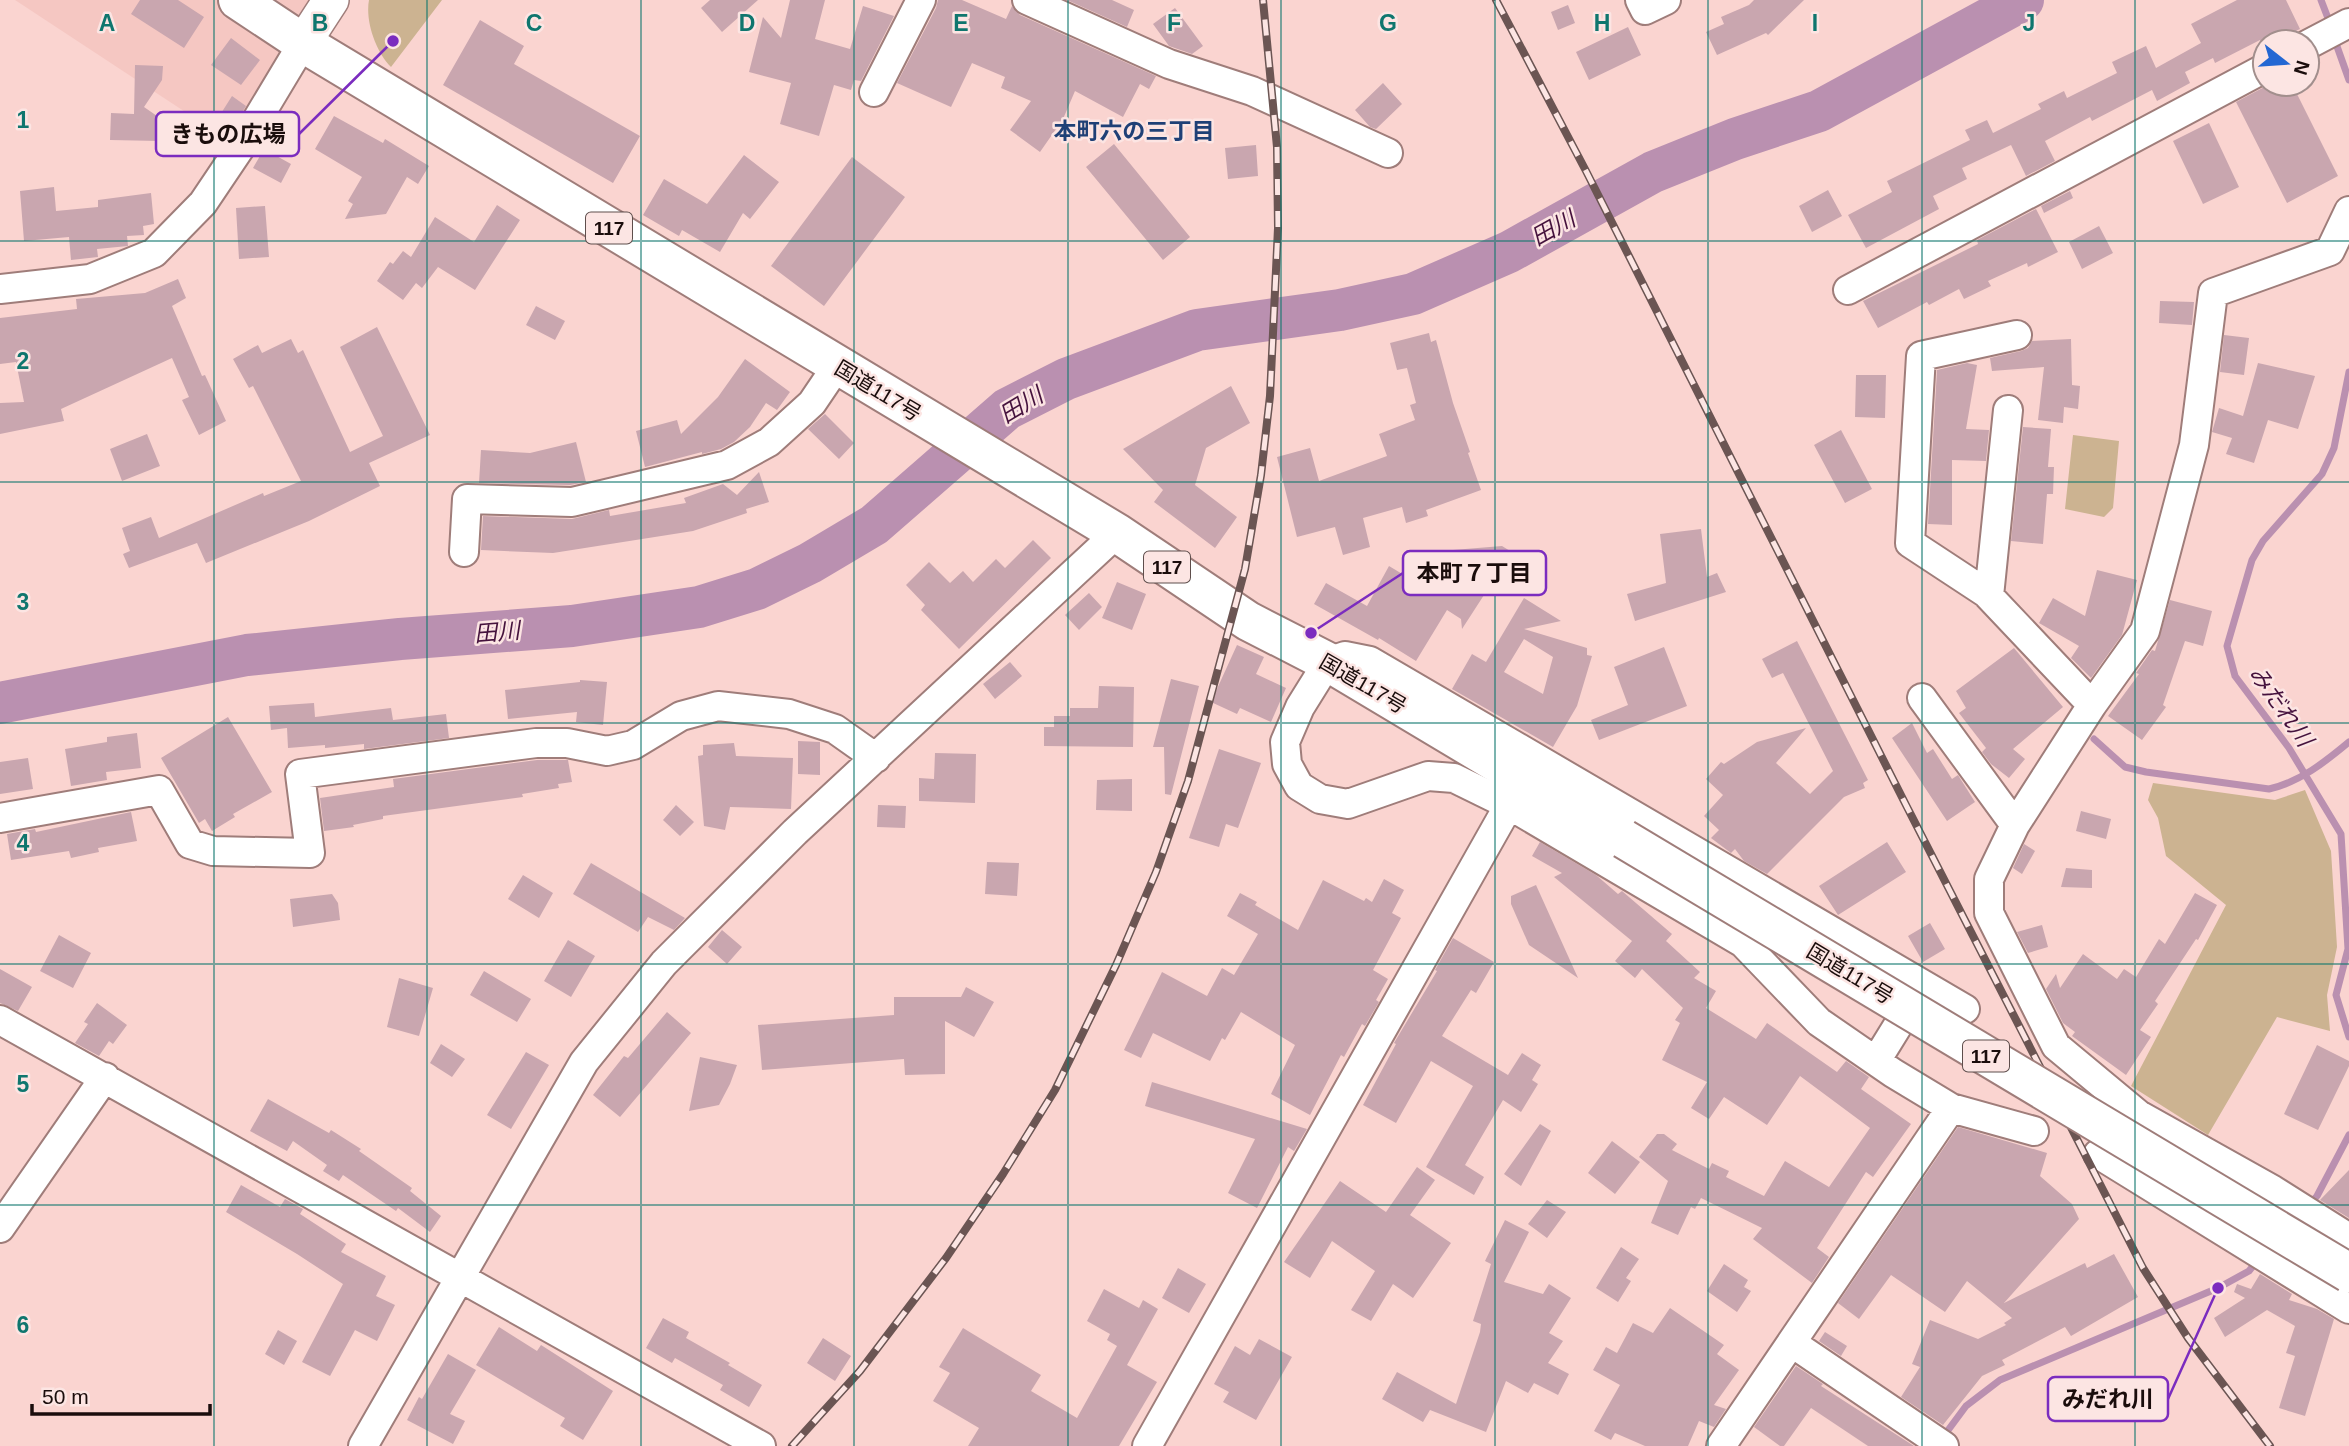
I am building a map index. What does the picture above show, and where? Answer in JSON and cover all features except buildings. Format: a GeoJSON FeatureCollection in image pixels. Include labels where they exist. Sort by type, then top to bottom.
{"type":"FeatureCollection","features":[{"type":"Feature","properties":{"kind":"highway","name":"国道117号"},"geometry":{"type":"LineString","coordinates":[[238,0],[303,43],[1008,470],[1117,533],[1248,621],[1328,662],[2349,1273]]}},
{"type":"Feature","properties":{"kind":"main road"},"geometry":{"type":"LineString","coordinates":[[303,43],[331,0]]}},
{"type":"Feature","properties":{"kind":"street"},"geometry":{"type":"LineString","coordinates":[[874,92],[921,0]]}},
{"type":"Feature","properties":{"kind":"street"},"geometry":{"type":"LineString","coordinates":[[1027,0],[1169,64],[1252,92],[1388,153]]}},
{"type":"Feature","properties":{"kind":"street"},"geometry":{"type":"LineString","coordinates":[[1640,0],[1645,10],[1666,0]]}},
{"type":"Feature","properties":{"kind":"street"},"geometry":{"type":"LineString","coordinates":[[2321,38],[2349,23]]}},
{"type":"Feature","properties":{"kind":"street"},"geometry":{"type":"LineString","coordinates":[[0,289],[90,279],[154,253],[203,203],[240,148],[303,43]]}},
{"type":"Feature","properties":{"kind":"street"},"geometry":{"type":"LineString","coordinates":[[1847,290],[2251,75]]}},
{"type":"Feature","properties":{"kind":"street"},"geometry":{"type":"LineString","coordinates":[[2349,211],[2330,251],[2213,293],[2194,445],[2146,631],[2092,705],[2015,825],[1989,879],[1989,913],[2056,1046],[2139,1115],[2273,1190],[2349,1238]]}},
{"type":"Feature","properties":{"kind":"street"},"geometry":{"type":"LineString","coordinates":[[2017,335],[1921,356],[1910,543],[1989,596],[2092,705]]}},
{"type":"Feature","properties":{"kind":"street"},"geometry":{"type":"LineString","coordinates":[[464,552],[467,499],[572,502],[727,466],[769,442],[812,403],[837,366]]}},
{"type":"Feature","properties":{"kind":"street"},"geometry":{"type":"LineString","coordinates":[[1989,596],[2008,410]]}},
{"type":"Feature","properties":{"kind":"street"},"geometry":{"type":"LineString","coordinates":[[363,1446],[584,1062],[664,963],[794,832],[1117,533]]}},
{"type":"Feature","properties":{"kind":"street"},"geometry":{"type":"LineString","coordinates":[[1965,1009],[1370,662],[1345,656],[1328,662],[1300,707],[1285,742],[1287,764],[1299,786],[1320,799],[1348,804],[1428,776],[1454,778],[1508,805],[1743,943],[1819,1022],[1951,1108],[2034,1131]]}},
{"type":"Feature","properties":{"kind":"street"},"geometry":{"type":"LineString","coordinates":[[1922,698],[2015,825]]}},
{"type":"Feature","properties":{"kind":"street"},"geometry":{"type":"LineString","coordinates":[[0,818],[159,790],[190,844],[213,850],[310,853],[300,774],[536,743],[568,743],[607,751],[633,745],[681,716],[718,706],[789,713],[835,729],[876,758]]}},
{"type":"Feature","properties":{"kind":"street"},"geometry":{"type":"LineString","coordinates":[[1147,1446],[1508,805]]}},
{"type":"Feature","properties":{"kind":"street"},"geometry":{"type":"LineString","coordinates":[[1876,1061],[1923,985]]}},
{"type":"Feature","properties":{"kind":"street"},"geometry":{"type":"LineString","coordinates":[[0,1020],[761,1446]]}},
{"type":"Feature","properties":{"kind":"street"},"geometry":{"type":"LineString","coordinates":[[0,1228],[105,1077]]}},
{"type":"Feature","properties":{"kind":"street"},"geometry":{"type":"LineString","coordinates":[[1721,1446],[1951,1108]]}},
{"type":"Feature","properties":{"kind":"street"},"geometry":{"type":"LineString","coordinates":[[2098,1154],[2349,1309]]}},
{"type":"Feature","properties":{"kind":"street"},"geometry":{"type":"LineString","coordinates":[[2208,1222],[2235,1170]]}},
{"type":"Feature","properties":{"kind":"street"},"geometry":{"type":"LineString","coordinates":[[1791,1343],[1944,1446]]}},
{"type":"Feature","properties":{"kind":"shaded area"},"geometry":{"type":"Polygon","coordinates":[[[15,0],[331,0],[240,148],[15,0]]]}},
{"type":"Feature","properties":{"kind":"shaded area"},"geometry":{"type":"Polygon","coordinates":[[[369,0],[442,0],[391,67],[373,36],[369,0]]]}},
{"type":"Feature","properties":{"kind":"shaded area"},"geometry":{"type":"Polygon","coordinates":[[[2073,435],[2119,441],[2113,508],[2104,517],[2065,509],[2073,435]]]}},
{"type":"Feature","properties":{"kind":"shaded area"},"geometry":{"type":"Polygon","coordinates":[[[2153,783],[2275,800],[2305,790],[2331,851],[2337,947],[2327,995],[2330,1031],[2277,1017],[2208,1135],[2131,1086],[2226,905],[2166,856],[2158,818],[2148,800],[2153,783]]]}},
{"type":"Feature","properties":{"kind":"waterway","name":"田川"},"geometry":{"type":"LineString","coordinates":[[0,703],[247,655],[400,639],[572,626],[699,607],[757,589],[810,563],[874,525],[1007,409],[1066,379],[1197,330],[1340,310],[1413,294],[1509,252],[1653,172],[1735,139],[1819,111],[2023,0]]}},
{"type":"Feature","properties":{"kind":"waterway","name":"みだれ川"},"geometry":{"type":"LineString","coordinates":[[2321,0],[2331,26]]}},
{"type":"Feature","properties":{"kind":"waterway","name":"みだれ川"},"geometry":{"type":"LineString","coordinates":[[2334,38],[2349,80]]}},
{"type":"Feature","properties":{"kind":"waterway","name":"みだれ川"},"geometry":{"type":"LineString","coordinates":[[2349,372],[2334,448],[2322,474],[2263,541],[2252,560],[2227,646],[2235,676],[2289,748],[2341,834],[2348,949],[2336,995],[2349,1037]]}},
{"type":"Feature","properties":{"kind":"waterway"},"geometry":{"type":"LineString","coordinates":[[2094,739],[2125,767],[2269,789],[2302,776],[2349,742]]}},
{"type":"Feature","properties":{"kind":"waterway","name":"みだれ川"},"geometry":{"type":"LineString","coordinates":[[2308,1206],[2317,1196],[2349,1135]]}},
{"type":"Feature","properties":{"kind":"waterway","name":"みだれ川"},"geometry":{"type":"LineString","coordinates":[[1943,1437],[1966,1406],[2000,1380],[2218,1288],[2249,1271],[2257,1261]]}},
{"type":"Feature","properties":{"kind":"railway"},"geometry":{"type":"LineString","coordinates":[[792,1446],[860,1371],[946,1258],[1055,1090],[1116,965],[1156,872],[1188,781],[1245,569],[1261,475],[1270,396],[1278,228],[1277,147],[1263,0]]}},
{"type":"Feature","properties":{"kind":"railway"},"geometry":{"type":"LineString","coordinates":[[1496,0],[1586,171],[2143,1268],[2188,1338],[2270,1446]]}},
{"type":"Feature","properties":{"kind":"place","name":"きもの広場"},"geometry":{"type":"Point","coordinates":[393,41]}},
{"type":"Feature","properties":{"kind":"place","name":"本町７丁目"},"geometry":{"type":"Point","coordinates":[1311,633]}},
{"type":"Feature","properties":{"kind":"place","name":"みだれ川"},"geometry":{"type":"Point","coordinates":[2218,1288]}},
{"type":"Feature","properties":{"kind":"district","name":"本町六の三丁目"},"geometry":{"type":"Point","coordinates":[1134,131]}}]}
